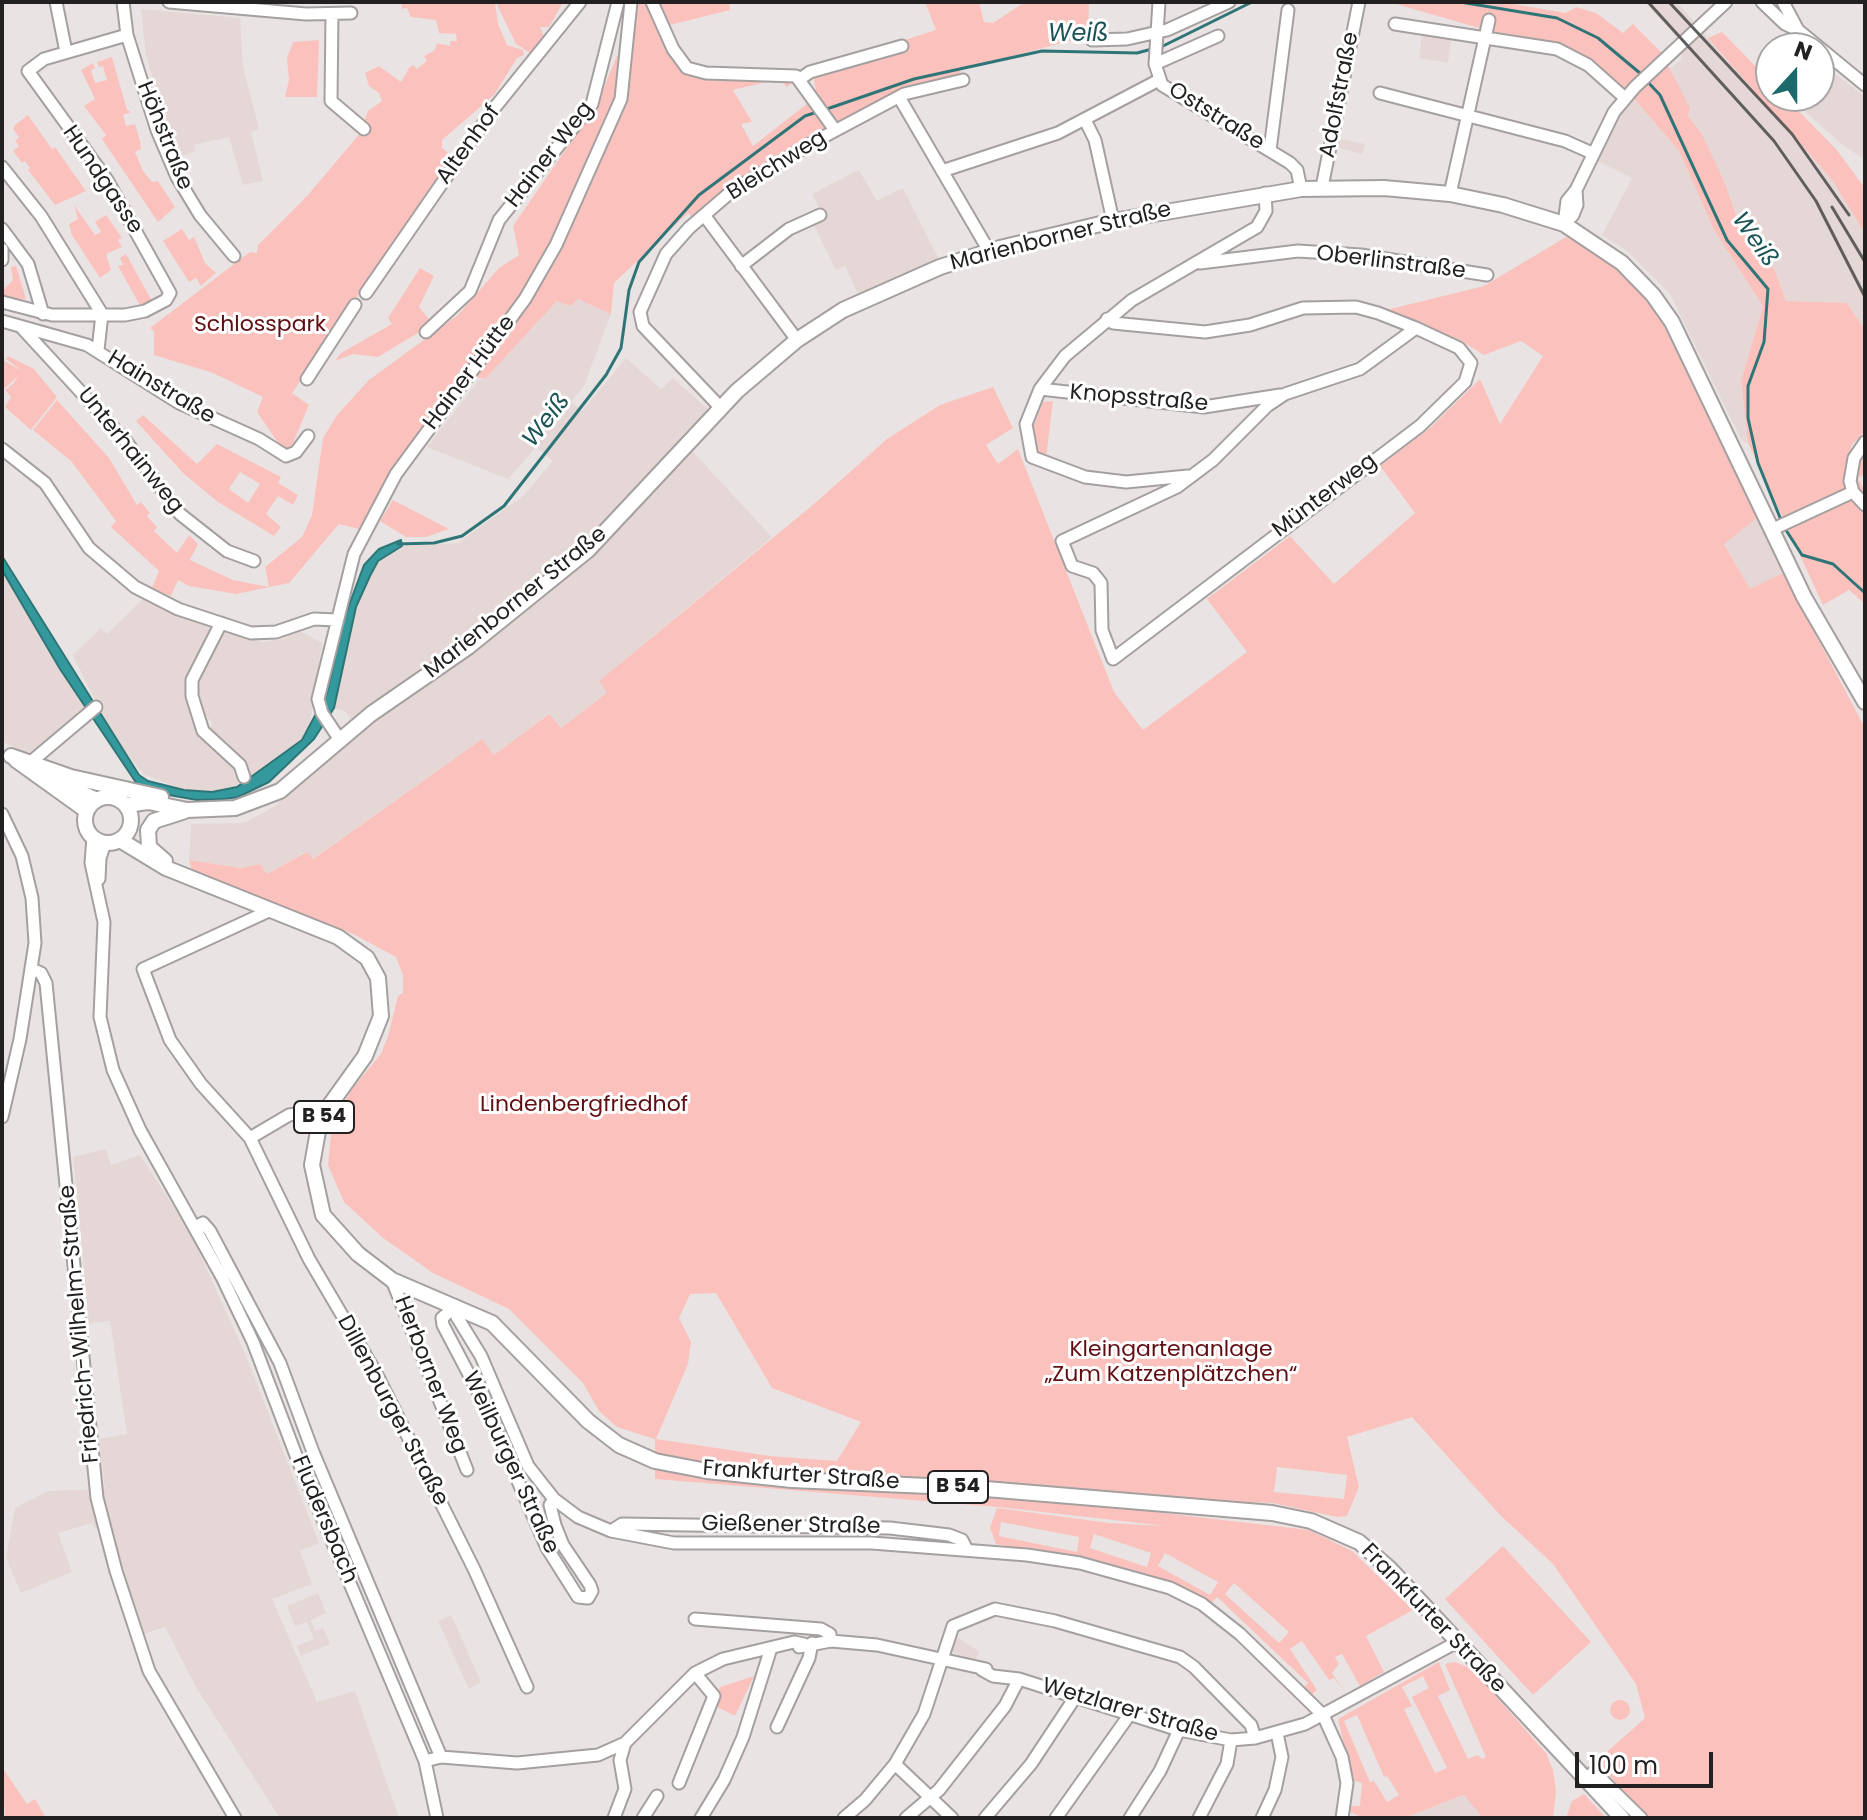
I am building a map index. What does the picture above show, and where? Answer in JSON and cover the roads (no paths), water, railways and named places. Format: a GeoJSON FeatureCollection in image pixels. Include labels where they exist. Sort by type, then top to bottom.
{"type":"FeatureCollection","features":[{"type":"Feature","properties":{"kind":"main road","name":"Marienborner Straße"},"geometry":{"type":"LineString","coordinates":[[118,829],[148,802],[185,809],[235,808],[253,804],[280,791],[340,740],[468,647],[588,550],[720,407],[797,340],[863,300],[940,267],[989,251],[1113,221],[1265,193],[1322,187],[1450,194],[1503,205],[1564,224],[1622,263],[1663,308],[1775,528],[1811,610],[1865,702]]}},
{"type":"Feature","properties":{"kind":"main road"},"geometry":{"type":"LineString","coordinates":[[7,753],[71,777],[160,797],[185,809]]}},
{"type":"Feature","properties":{"kind":"main road","name":"B 54"},"geometry":{"type":"LineString","coordinates":[[7,753],[118,829]]}},
{"type":"Feature","properties":{"kind":"main road","name":"B 54"},"geometry":{"type":"LineString","coordinates":[[90,811],[113,798],[118,829]]}},
{"type":"Feature","properties":{"kind":"main road"},"geometry":{"type":"LineString","coordinates":[[185,809],[154,821],[146,837],[151,850],[185,876]]}},
{"type":"Feature","properties":{"kind":"main road","name":"Frankfurter Straße"},"geometry":{"type":"LineString","coordinates":[[118,829],[156,864],[354,946],[367,958],[378,978],[382,995],[376,1033],[365,1056],[327,1109],[318,1131],[312,1165],[323,1215],[358,1254],[392,1280],[492,1323],[588,1421],[619,1445],[655,1461],[792,1480],[974,1488],[1292,1516],[1359,1542],[1389,1568],[1622,1818]]}},
{"type":"Feature","properties":{"kind":"street","name":"Höhstraße"},"geometry":{"type":"LineString","coordinates":[[123,2],[127,35],[177,177],[200,215],[234,256]]}},
{"type":"Feature","properties":{"kind":"street"},"geometry":{"type":"LineString","coordinates":[[169,2],[351,13]]}},
{"type":"Feature","properties":{"kind":"street","name":"Altenhof"},"geometry":{"type":"LineString","coordinates":[[366,293],[492,111],[580,2]]}},
{"type":"Feature","properties":{"kind":"street","name":"Hainer Weg"},"geometry":{"type":"LineString","coordinates":[[426,332],[470,291],[499,220],[592,104],[618,2]]}},
{"type":"Feature","properties":{"kind":"street","name":"Hainer Hütte"},"geometry":{"type":"LineString","coordinates":[[340,740],[319,706],[319,690],[354,554],[396,474],[525,299],[556,245],[621,99],[631,2]]}},
{"type":"Feature","properties":{"kind":"street"},"geometry":{"type":"LineString","coordinates":[[652,2],[673,49],[687,68],[706,73],[784,74],[800,79],[835,130]]}},
{"type":"Feature","properties":{"kind":"street","name":"Oststraße"},"geometry":{"type":"LineString","coordinates":[[1159,2],[1154,60],[1159,80],[1297,170],[1301,189]]}},
{"type":"Feature","properties":{"kind":"street"},"geometry":{"type":"LineString","coordinates":[[1092,40],[1156,36],[1229,2]]}},
{"type":"Feature","properties":{"kind":"street","name":"Adolfstraße"},"geometry":{"type":"LineString","coordinates":[[1322,187],[1359,2]]}},
{"type":"Feature","properties":{"kind":"street"},"geometry":{"type":"LineString","coordinates":[[1564,224],[1577,205],[1576,190],[1592,153],[1625,98],[1726,2]]}},
{"type":"Feature","properties":{"kind":"street"},"geometry":{"type":"LineString","coordinates":[[1766,2],[1785,24],[1798,30],[1865,85]]}},
{"type":"Feature","properties":{"kind":"street"},"geometry":{"type":"LineString","coordinates":[[1783,2],[1798,30]]}},
{"type":"Feature","properties":{"kind":"street"},"geometry":{"type":"LineString","coordinates":[[60,3],[66,52],[127,35]]}},
{"type":"Feature","properties":{"kind":"street"},"geometry":{"type":"LineString","coordinates":[[1270,150],[1288,10]]}},
{"type":"Feature","properties":{"kind":"street"},"geometry":{"type":"LineString","coordinates":[[332,14],[331,101],[364,129]]}},
{"type":"Feature","properties":{"kind":"street"},"geometry":{"type":"LineString","coordinates":[[1450,194],[1489,20]]}},
{"type":"Feature","properties":{"kind":"street"},"geometry":{"type":"LineString","coordinates":[[1395,24],[1557,49],[1573,55],[1625,98]]}},
{"type":"Feature","properties":{"kind":"street"},"geometry":{"type":"LineString","coordinates":[[1154,60],[1218,36]]}},
{"type":"Feature","properties":{"kind":"street"},"geometry":{"type":"LineString","coordinates":[[800,79],[810,72],[902,46]]}},
{"type":"Feature","properties":{"kind":"street","name":"Hundgasse"},"geometry":{"type":"LineString","coordinates":[[66,52],[38,62],[28,71],[107,180],[168,296],[145,311],[102,314]]}},
{"type":"Feature","properties":{"kind":"street","name":"Bleichweg"},"geometry":{"type":"LineString","coordinates":[[720,407],[643,326],[640,312],[666,254],[732,191],[835,130],[899,97],[963,80]]}},
{"type":"Feature","properties":{"kind":"street"},"geometry":{"type":"LineString","coordinates":[[942,171],[1058,133],[1159,80]]}},
{"type":"Feature","properties":{"kind":"street"},"geometry":{"type":"LineString","coordinates":[[1380,93],[1565,141],[1592,153]]}},
{"type":"Feature","properties":{"kind":"street"},"geometry":{"type":"LineString","coordinates":[[899,97],[989,251]]}},
{"type":"Feature","properties":{"kind":"street"},"geometry":{"type":"LineString","coordinates":[[1085,120],[1095,140],[1113,221]]}},
{"type":"Feature","properties":{"kind":"street"},"geometry":{"type":"LineString","coordinates":[[2,167],[41,216],[102,314],[98,350]]}},
{"type":"Feature","properties":{"kind":"street","name":"Oberlinstraße"},"geometry":{"type":"LineString","coordinates":[[1192,476],[1159,481],[1099,480],[1032,457],[1026,424],[1040,389],[1065,356],[1107,319],[1158,284],[1257,227],[1266,211],[1265,193]]}},
{"type":"Feature","properties":{"kind":"street"},"geometry":{"type":"LineString","coordinates":[[704,215],[797,340]]}},
{"type":"Feature","properties":{"kind":"street"},"geometry":{"type":"LineString","coordinates":[[741,266],[789,229],[820,215]]}},
{"type":"Feature","properties":{"kind":"street"},"geometry":{"type":"LineString","coordinates":[[2,229],[28,264],[43,314]]}},
{"type":"Feature","properties":{"kind":"street"},"geometry":{"type":"LineString","coordinates":[[2,249],[2,260]]}},
{"type":"Feature","properties":{"kind":"street","name":"Oberlinstraße"},"geometry":{"type":"LineString","coordinates":[[1199,263],[1298,251],[1361,255],[1487,275]]}},
{"type":"Feature","properties":{"kind":"street"},"geometry":{"type":"LineString","coordinates":[[2,302],[43,314],[102,314]]}},
{"type":"Feature","properties":{"kind":"street"},"geometry":{"type":"LineString","coordinates":[[307,379],[355,305]]}},
{"type":"Feature","properties":{"kind":"street"},"geometry":{"type":"LineString","coordinates":[[1107,319],[1113,323],[1205,332],[1250,325],[1303,308],[1337,305],[1378,313],[1416,328]]}},
{"type":"Feature","properties":{"kind":"street","name":"Hainstraße"},"geometry":{"type":"LineString","coordinates":[[2,321],[74,340],[98,350],[179,403],[259,439],[282,454],[292,455],[308,436]]}},
{"type":"Feature","properties":{"kind":"street","name":"Unterhainweg"},"geometry":{"type":"LineString","coordinates":[[18,325],[125,440],[180,514],[227,551],[254,561]]}},
{"type":"Feature","properties":{"kind":"street"},"geometry":{"type":"LineString","coordinates":[[1192,476],[1285,394],[1360,369],[1416,328]]}},
{"type":"Feature","properties":{"kind":"street","name":"Münterweg"},"geometry":{"type":"LineString","coordinates":[[1192,476],[1177,487],[1062,541],[1072,566],[1093,573],[1101,583],[1102,630],[1113,659],[1420,426],[1458,390],[1471,373],[1467,354],[1416,328]]}},
{"type":"Feature","properties":{"kind":"street","name":"Knopsstraße"},"geometry":{"type":"LineString","coordinates":[[1040,389],[1204,407],[1285,394]]}},
{"type":"Feature","properties":{"kind":"street"},"geometry":{"type":"LineString","coordinates":[[1865,442],[1852,468],[1853,492],[1865,505]]}},
{"type":"Feature","properties":{"kind":"street"},"geometry":{"type":"LineString","coordinates":[[2,449],[45,483],[86,545],[107,566],[135,587],[167,604],[251,633],[268,634],[314,619],[336,620]]}},
{"type":"Feature","properties":{"kind":"street"},"geometry":{"type":"LineString","coordinates":[[1775,528],[1853,492]]}},
{"type":"Feature","properties":{"kind":"street"},"geometry":{"type":"LineString","coordinates":[[221,623],[192,680],[192,696],[203,731],[240,765],[244,777]]}},
{"type":"Feature","properties":{"kind":"street"},"geometry":{"type":"LineString","coordinates":[[32,761],[91,710]]}},
{"type":"Feature","properties":{"kind":"street","name":"Friedrich-Wilhelm-Straße"},"geometry":{"type":"LineString","coordinates":[[2,814],[22,856],[32,898],[35,943],[32,969],[41,973],[46,983],[100,1511],[149,1671],[235,1818]]}},
{"type":"Feature","properties":{"kind":"street","name":"Fludersbach"},"geometry":{"type":"LineString","coordinates":[[118,829],[91,863],[104,922],[99,990],[103,1040],[140,1130],[239,1280],[280,1363],[313,1452],[441,1757]]}},
{"type":"Feature","properties":{"kind":"street"},"geometry":{"type":"LineString","coordinates":[[271,910],[143,969],[170,1040],[201,1084],[250,1138],[289,1115],[327,1109]]}},
{"type":"Feature","properties":{"kind":"street"},"geometry":{"type":"LineString","coordinates":[[2,1117],[32,969]]}},
{"type":"Feature","properties":{"kind":"street","name":"Dillenburger Straße"},"geometry":{"type":"LineString","coordinates":[[250,1138],[309,1259],[405,1428],[527,1687]]}},
{"type":"Feature","properties":{"kind":"street","name":"Fludersbach"},"geometry":{"type":"LineString","coordinates":[[199,1221],[253,1342],[297,1458],[425,1761],[437,1818]]}},
{"type":"Feature","properties":{"kind":"street","name":"Herborner Weg"},"geometry":{"type":"LineString","coordinates":[[392,1280],[467,1470]]}},
{"type":"Feature","properties":{"kind":"street","name":"Gießener Straße"},"geometry":{"type":"LineString","coordinates":[[456,1306],[457,1317],[481,1356],[528,1466],[554,1499],[578,1517],[611,1531],[674,1543],[872,1543],[966,1548],[1080,1563],[1170,1588],[1202,1604],[1240,1634],[1323,1715]]}},
{"type":"Feature","properties":{"kind":"street","name":"Weilburger Straße"},"geometry":{"type":"LineString","coordinates":[[456,1306],[442,1318],[443,1325],[485,1405],[547,1548],[578,1597],[588,1598],[590,1585],[563,1545],[555,1525],[550,1505],[554,1499]]}},
{"type":"Feature","properties":{"kind":"street","name":"Gießener Straße"},"geometry":{"type":"LineString","coordinates":[[611,1531],[622,1524],[890,1528],[949,1535],[962,1540],[966,1548]]}},
{"type":"Feature","properties":{"kind":"street","name":"Wetzlarer Straße"},"geometry":{"type":"LineString","coordinates":[[945,1660],[953,1626],[995,1609],[1055,1621],[1180,1657],[1194,1667],[1251,1725],[1255,1738]]}},
{"type":"Feature","properties":{"kind":"street","name":"Wetzlarer Straße"},"geometry":{"type":"LineString","coordinates":[[695,1619],[821,1629],[830,1634],[831,1641]]}},
{"type":"Feature","properties":{"kind":"street","name":"Wetzlarer Straße"},"geometry":{"type":"LineString","coordinates":[[425,1761],[441,1757],[517,1763],[598,1755],[625,1743],[695,1673],[723,1659],[777,1647],[795,1649],[831,1641],[877,1645],[945,1660],[993,1676],[1019,1679],[1076,1696],[1179,1730],[1231,1740],[1255,1738],[1323,1715],[1436,1652],[1455,1638]]}},
{"type":"Feature","properties":{"kind":"street"},"geometry":{"type":"LineString","coordinates":[[777,1727],[809,1658],[808,1644]]}},
{"type":"Feature","properties":{"kind":"street"},"geometry":{"type":"LineString","coordinates":[[701,1818],[724,1780],[777,1647]]}},
{"type":"Feature","properties":{"kind":"street"},"geometry":{"type":"LineString","coordinates":[[844,1818],[865,1800],[895,1764],[924,1714],[945,1660]]}},
{"type":"Feature","properties":{"kind":"street"},"geometry":{"type":"LineString","coordinates":[[679,1783],[714,1696],[695,1673]]}},
{"type":"Feature","properties":{"kind":"street"},"geometry":{"type":"LineString","coordinates":[[906,1818],[930,1798],[1005,1706],[1019,1679]]}},
{"type":"Feature","properties":{"kind":"street"},"geometry":{"type":"LineString","coordinates":[[985,1818],[1031,1764],[1076,1696]]}},
{"type":"Feature","properties":{"kind":"street"},"geometry":{"type":"LineString","coordinates":[[1056,1818],[1130,1714]]}},
{"type":"Feature","properties":{"kind":"street"},"geometry":{"type":"LineString","coordinates":[[1323,1715],[1342,1757],[1347,1783],[1342,1818]]}},
{"type":"Feature","properties":{"kind":"street"},"geometry":{"type":"LineString","coordinates":[[1130,1818],[1160,1771],[1179,1730]]}},
{"type":"Feature","properties":{"kind":"street"},"geometry":{"type":"LineString","coordinates":[[1262,1818],[1275,1790],[1282,1757],[1277,1733]]}},
{"type":"Feature","properties":{"kind":"street"},"geometry":{"type":"LineString","coordinates":[[1199,1818],[1227,1764],[1231,1740]]}},
{"type":"Feature","properties":{"kind":"street"},"geometry":{"type":"LineString","coordinates":[[612,1816],[625,1789],[620,1760],[625,1743]]}},
{"type":"Feature","properties":{"kind":"street"},"geometry":{"type":"LineString","coordinates":[[895,1764],[952,1818]]}},
{"type":"Feature","properties":{"kind":"street"},"geometry":{"type":"LineString","coordinates":[[1585,1779],[1594,1772],[1641,1818]]}},
{"type":"Feature","properties":{"kind":"street"},"geometry":{"type":"LineString","coordinates":[[643,1818],[657,1796]]}},
{"type":"Feature","properties":{"kind":"water"},"geometry":{"type":"Polygon","coordinates":[[[401,540],[402,546],[378,561],[356,607],[334,708],[314,739],[269,782],[238,797],[225,799],[197,800],[141,790],[60,669],[2,570],[2,556],[139,775],[148,781],[184,790],[212,792],[237,787],[302,740],[327,693],[345,616],[364,565],[379,549],[401,540]]]}},
{"type":"Feature","properties":{"kind":"waterway","name":"Weiß"},"geometry":{"type":"LineString","coordinates":[[1159,48],[1252,2]]}},
{"type":"Feature","properties":{"kind":"waterway","name":"Weiß"},"geometry":{"type":"LineString","coordinates":[[1460,2],[1557,18],[1598,38],[1641,74]]}},
{"type":"Feature","properties":{"kind":"waterway","name":"Weiß"},"geometry":{"type":"LineString","coordinates":[[824,110],[914,79],[1042,51],[1137,53],[1152,49]]}},
{"type":"Feature","properties":{"kind":"waterway","name":"Weiß"},"geometry":{"type":"LineString","coordinates":[[1646,80],[1660,95],[1727,240],[1768,289],[1764,342],[1748,386],[1748,418],[1758,463],[1781,520]]}},
{"type":"Feature","properties":{"kind":"waterway","name":"Weiß"},"geometry":{"type":"LineString","coordinates":[[398,544],[434,543],[462,536],[504,506],[606,375],[621,348],[629,290],[639,262],[699,195],[805,116],[817,112]]}},
{"type":"Feature","properties":{"kind":"waterway","name":"Weiß"},"geometry":{"type":"LineString","coordinates":[[1784,527],[1802,555],[1833,564],[1865,593]]}},
{"type":"Feature","properties":{"kind":"railway"},"geometry":{"type":"LineString","coordinates":[[1648,2],[1774,141],[1816,201],[1865,297]]}},
{"type":"Feature","properties":{"kind":"railway"},"geometry":{"type":"LineString","coordinates":[[1669,2],[1792,134],[1849,215]]}},
{"type":"Feature","properties":{"kind":"railway"},"geometry":{"type":"LineString","coordinates":[[1832,207],[1865,262]]}},
{"type":"Feature","properties":{"kind":"park label","name":"Schlosspark"},"geometry":{"type":"Point","coordinates":[260,325]}},
{"type":"Feature","properties":{"kind":"park label","name":"Lindenbergfriedhof"},"geometry":{"type":"Point","coordinates":[584,1105]}},
{"type":"Feature","properties":{"kind":"park label","name":"Kleingartenanlage „Zum Katzenplätzchen“"},"geometry":{"type":"Point","coordinates":[1171,1362]}}]}
